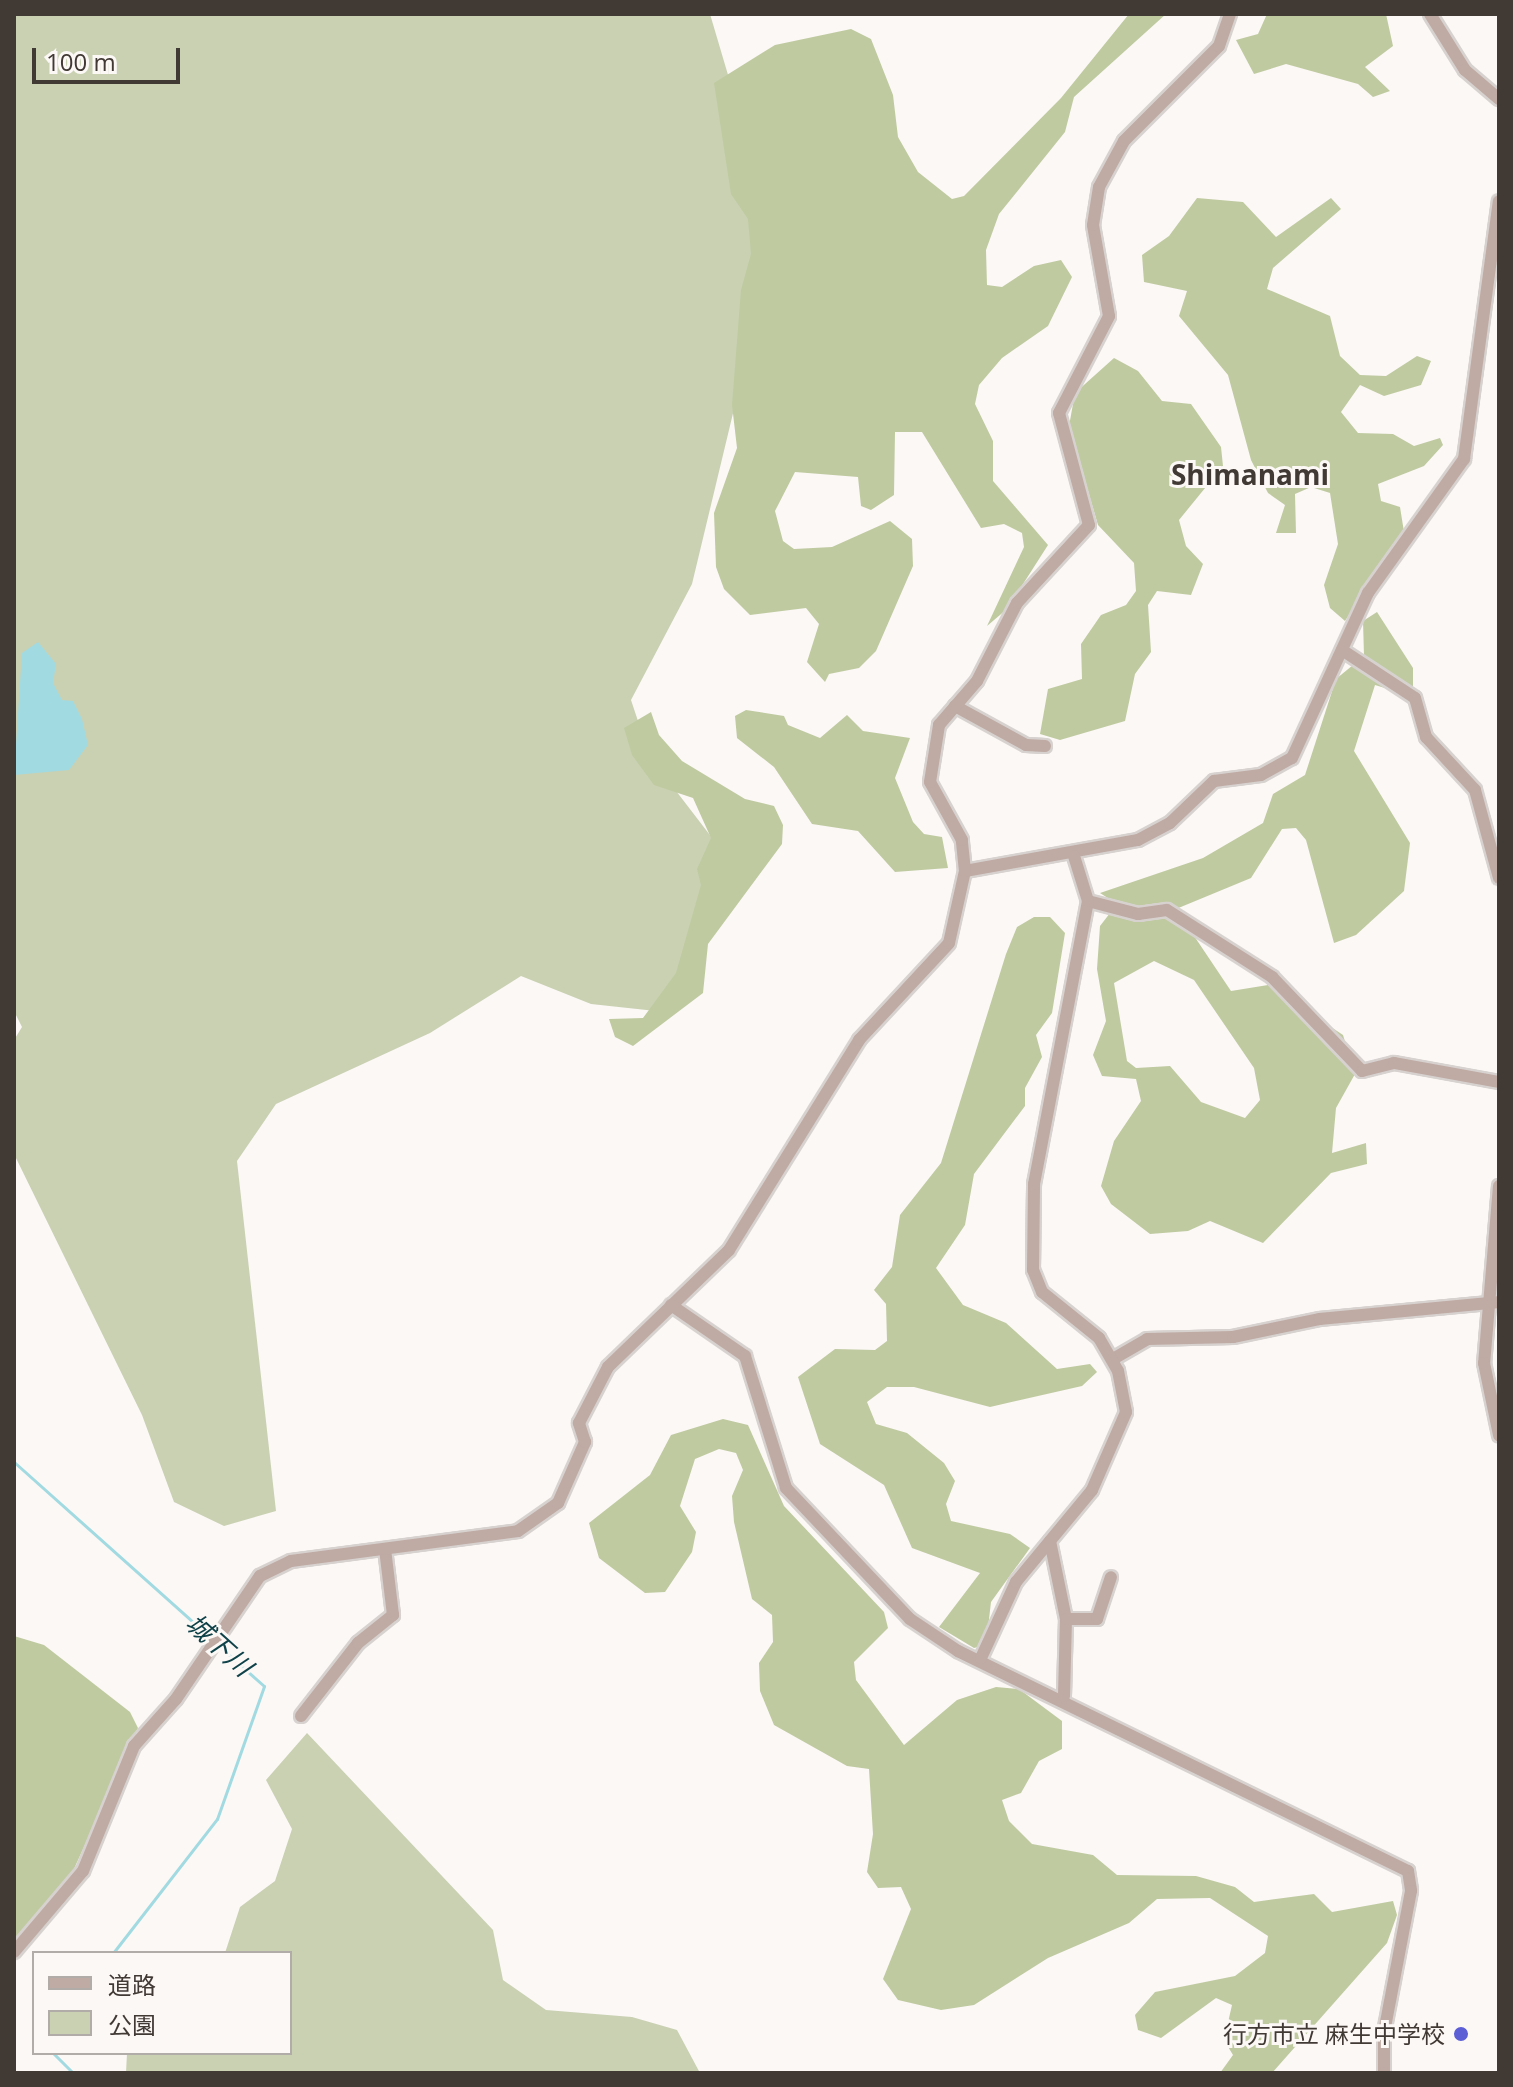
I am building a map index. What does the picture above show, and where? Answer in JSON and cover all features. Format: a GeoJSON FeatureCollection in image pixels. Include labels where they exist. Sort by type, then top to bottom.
{"type":"FeatureCollection","features":[{"type":"Feature","properties":{"kind":"street"},"geometry":{"type":"LineString","coordinates":[[14,1952],[83,1871],[134,1746],[248,1589],[276,1565],[518,1531],[547,1515],[566,1490],[585,1442],[579,1423],[595,1389],[638,1331],[671,1305],[745,1227],[859,1040],[949,943],[965,871],[962,840],[930,782],[939,725],[977,681],[1017,603],[1089,525],[1059,413],[1109,316],[1093,225],[1099,187],[1124,141],[1219,46],[1230,14]]}},
{"type":"Feature","properties":{"kind":"street"},"geometry":{"type":"LineString","coordinates":[[1430,14],[1465,70],[1499,99]]}},
{"type":"Feature","properties":{"kind":"street"},"geometry":{"type":"LineString","coordinates":[[965,871],[1074,856],[1148,836],[1214,781],[1261,775],[1292,758],[1368,593],[1464,459],[1499,201]]}},
{"type":"Feature","properties":{"kind":"street"},"geometry":{"type":"LineString","coordinates":[[1342,650],[1410,690],[1426,737],[1475,790],[1499,878]]}},
{"type":"Feature","properties":{"kind":"street"},"geometry":{"type":"LineString","coordinates":[[955,706],[1026,745],[1045,746]]}},
{"type":"Feature","properties":{"kind":"street"},"geometry":{"type":"LineString","coordinates":[[981,1658],[1002,1603],[1092,1490],[1126,1412],[1113,1359],[1099,1338],[1042,1292],[1033,1270],[1034,1184],[1088,901],[1074,856]]}},
{"type":"Feature","properties":{"kind":"street"},"geometry":{"type":"LineString","coordinates":[[1088,901],[1138,914],[1167,910],[1272,977],[1362,1071],[1394,1063],[1499,1082]]}},
{"type":"Feature","properties":{"kind":"street"},"geometry":{"type":"LineString","coordinates":[[1499,1186],[1486,1388],[1499,1435]]}},
{"type":"Feature","properties":{"kind":"street"},"geometry":{"type":"LineString","coordinates":[[1113,1359],[1147,1339],[1233,1337],[1493,1302]]}},
{"type":"Feature","properties":{"kind":"street"},"geometry":{"type":"LineString","coordinates":[[671,1305],[745,1356],[780,1473],[796,1501],[883,1596],[934,1637],[1064,1696],[1408,1871],[1411,1891],[1384,2032],[1384,2073]]}},
{"type":"Feature","properties":{"kind":"street"},"geometry":{"type":"LineString","coordinates":[[1050,1541],[1066,1619],[1064,1696]]}},
{"type":"Feature","properties":{"kind":"street"},"geometry":{"type":"LineString","coordinates":[[301,1716],[358,1643],[393,1615],[385,1549]]}},
{"type":"Feature","properties":{"kind":"street"},"geometry":{"type":"LineString","coordinates":[[1066,1619],[1097,1619],[1111,1577]]}},
{"type":"Feature","properties":{"kind":"green space"},"geometry":{"type":"Polygon","coordinates":[[[14,14],[710,14],[731,85],[765,280],[692,584],[631,700],[650,757],[726,856],[665,1012],[591,1004],[521,976],[430,1033],[276,1104],[237,1161],[276,1511],[224,1526],[174,1502],[142,1415],[14,1154],[14,1040],[22,1027],[14,1011],[14,14]]]}},
{"type":"Feature","properties":{"kind":"green space"},"geometry":{"type":"Polygon","coordinates":[[[1129,14],[1166,14],[1074,97],[1065,132],[999,214],[986,250],[987,285],[1002,287],[1034,266],[1061,260],[1072,277],[1048,326],[1002,358],[979,385],[975,404],[993,441],[993,481],[1048,545],[1007,609],[987,626],[1024,547],[1022,533],[1004,524],[981,528],[922,432],[895,432],[894,495],[871,510],[861,506],[858,477],[795,472],[775,511],[783,541],[794,549],[832,547],[890,521],[912,539],[913,566],[876,651],[859,668],[829,674],[825,682],[807,662],[819,624],[806,608],[750,615],[724,589],[716,567],[714,513],[737,448],[732,405],[741,290],[751,254],[748,219],[731,194],[714,83],[775,45],[851,29],[871,39],[893,95],[898,137],[918,172],[952,199],[964,196],[1061,98],[1129,14]]]}},
{"type":"Feature","properties":{"kind":"green space"},"geometry":{"type":"Polygon","coordinates":[[[1267,14],[1386,14],[1393,46],[1365,67],[1390,91],[1373,97],[1358,84],[1286,64],[1254,74],[1236,40],[1258,34],[1267,14]]]}},
{"type":"Feature","properties":{"kind":"green space"},"geometry":{"type":"Polygon","coordinates":[[[1197,198],[1243,202],[1276,237],[1331,198],[1341,209],[1273,268],[1267,289],[1330,316],[1340,356],[1360,375],[1386,376],[1417,356],[1431,361],[1421,385],[1384,396],[1360,385],[1341,412],[1358,433],[1393,434],[1414,446],[1440,438],[1443,445],[1424,466],[1378,484],[1381,501],[1400,507],[1404,532],[1345,621],[1330,608],[1324,585],[1338,544],[1330,493],[1311,487],[1295,494],[1296,533],[1276,533],[1285,505],[1268,493],[1251,460],[1228,375],[1179,316],[1187,291],[1144,282],[1142,255],[1169,236],[1197,198]]]}},
{"type":"Feature","properties":{"kind":"green space"},"geometry":{"type":"Polygon","coordinates":[[[1114,358],[1138,371],[1162,401],[1191,404],[1221,447],[1223,466],[1179,520],[1186,546],[1203,564],[1191,595],[1157,591],[1148,605],[1151,652],[1135,674],[1125,721],[1060,740],[1040,734],[1048,689],[1082,679],[1081,644],[1101,615],[1126,605],[1136,591],[1134,563],[1098,525],[1069,426],[1075,393],[1114,358]]]}},
{"type":"Feature","properties":{"kind":"green space"},"geometry":{"type":"Polygon","coordinates":[[[1377,612],[1413,668],[1413,687],[1401,693],[1375,685],[1354,751],[1410,843],[1404,891],[1356,935],[1334,943],[1306,840],[1296,828],[1282,829],[1251,878],[1176,909],[1231,991],[1268,985],[1343,1035],[1355,1074],[1336,1108],[1332,1153],[1366,1143],[1367,1164],[1331,1173],[1263,1243],[1210,1221],[1188,1231],[1150,1234],[1111,1204],[1101,1186],[1114,1141],[1141,1101],[1136,1079],[1102,1076],[1093,1055],[1106,1021],[1097,969],[1100,926],[1117,904],[1100,893],[1203,858],[1263,823],[1273,794],[1305,775],[1336,679],[1364,656],[1363,621],[1377,612]],[[1154,961],[1114,983],[1127,1061],[1136,1068],[1170,1066],[1201,1102],[1245,1118],[1260,1100],[1254,1068],[1194,980],[1154,961]]]}},
{"type":"Feature","properties":{"kind":"green space"},"geometry":{"type":"Polygon","coordinates":[[[746,710],[784,716],[788,725],[820,738],[847,715],[863,731],[910,738],[895,778],[913,822],[924,834],[942,837],[948,868],[895,872],[858,831],[812,824],[774,767],[737,738],[735,716],[746,710]]]}},
{"type":"Feature","properties":{"kind":"green space"},"geometry":{"type":"Polygon","coordinates":[[[651,712],[659,735],[682,761],[745,799],[774,806],[783,825],[782,844],[708,944],[703,993],[633,1046],[615,1037],[609,1019],[643,1018],[676,973],[701,885],[697,869],[711,838],[693,798],[654,785],[632,755],[624,728],[651,712]]]}},
{"type":"Feature","properties":{"kind":"green space"},"geometry":{"type":"Polygon","coordinates":[[[1034,917],[1050,917],[1065,933],[1052,1013],[1036,1035],[1042,1057],[1025,1088],[1025,1106],[974,1174],[965,1225],[936,1268],[963,1305],[1006,1323],[1057,1369],[1090,1364],[1097,1372],[1082,1386],[990,1407],[914,1387],[887,1387],[867,1402],[876,1424],[907,1433],[944,1463],[955,1481],[946,1504],[951,1521],[1010,1534],[1030,1548],[991,1602],[986,1645],[974,1648],[939,1627],[980,1573],[912,1548],[884,1485],[820,1444],[798,1377],[835,1349],[875,1350],[887,1341],[886,1304],[874,1290],[892,1267],[900,1215],[941,1163],[1006,954],[1017,927],[1034,917]]]}},
{"type":"Feature","properties":{"kind":"green space"},"geometry":{"type":"Polygon","coordinates":[[[723,1419],[748,1425],[784,1506],[884,1612],[888,1628],[854,1662],[856,1680],[904,1745],[957,1700],[996,1687],[1019,1689],[1062,1721],[1062,1749],[1039,1761],[1021,1793],[1002,1800],[1009,1821],[1032,1844],[1093,1855],[1117,1875],[1196,1876],[1235,1887],[1254,1902],[1314,1894],[1332,1912],[1393,1901],[1397,1915],[1387,1943],[1272,2073],[1220,2073],[1233,2055],[1224,2040],[1232,2005],[1216,1998],[1161,2038],[1138,2030],[1135,2015],[1155,1992],[1235,1976],[1265,1953],[1268,1936],[1210,1898],[1157,1899],[1129,1923],[1048,1958],[974,2005],[941,2010],[898,2000],[883,1979],[911,1909],[901,1887],[878,1888],[867,1872],[873,1834],[869,1769],[847,1766],[774,1725],[760,1691],[759,1663],[773,1642],[772,1615],[752,1599],[734,1522],[732,1496],[743,1470],[736,1453],[719,1449],[695,1459],[680,1506],[696,1532],[692,1552],[665,1592],[645,1593],[599,1558],[589,1523],[650,1475],[671,1435],[723,1419]]]}},
{"type":"Feature","properties":{"kind":"green space"},"geometry":{"type":"Polygon","coordinates":[[[14,1636],[44,1645],[130,1712],[138,1728],[64,1891],[14,1943],[14,1636]]]}},
{"type":"Feature","properties":{"kind":"green space"},"geometry":{"type":"Polygon","coordinates":[[[307,1733],[493,1930],[503,1980],[546,2010],[632,2017],[677,2030],[700,2073],[126,2073],[127,2055],[292,2055],[292,1951],[226,1951],[240,1907],[275,1881],[292,1829],[266,1780],[307,1733]]]}},
{"type":"Feature","properties":{"kind":"water"},"geometry":{"type":"Polygon","coordinates":[[[38,642],[56,664],[53,683],[62,700],[73,701],[82,719],[88,745],[69,770],[14,775],[22,653],[38,642]]]}},
{"type":"Feature","properties":{"kind":"waterway","name":"城下川"},"geometry":{"type":"LineString","coordinates":[[14,1462],[213,1640]]}},
{"type":"Feature","properties":{"kind":"waterway","name":"城下川"},"geometry":{"type":"LineString","coordinates":[[115,1951],[217,1819],[264,1686],[218,1645]]}},
{"type":"Feature","properties":{"kind":"waterway","name":"城下川"},"geometry":{"type":"LineString","coordinates":[[55,2055],[73,2073]]}},
{"type":"Feature","properties":{"kind":"place","name":"行方市立 麻生中学校"},"geometry":{"type":"Point","coordinates":[1461,2034]}},
{"type":"Feature","properties":{"kind":"district","name":"Shimanami"},"geometry":{"type":"Point","coordinates":[1250,474]}}]}
